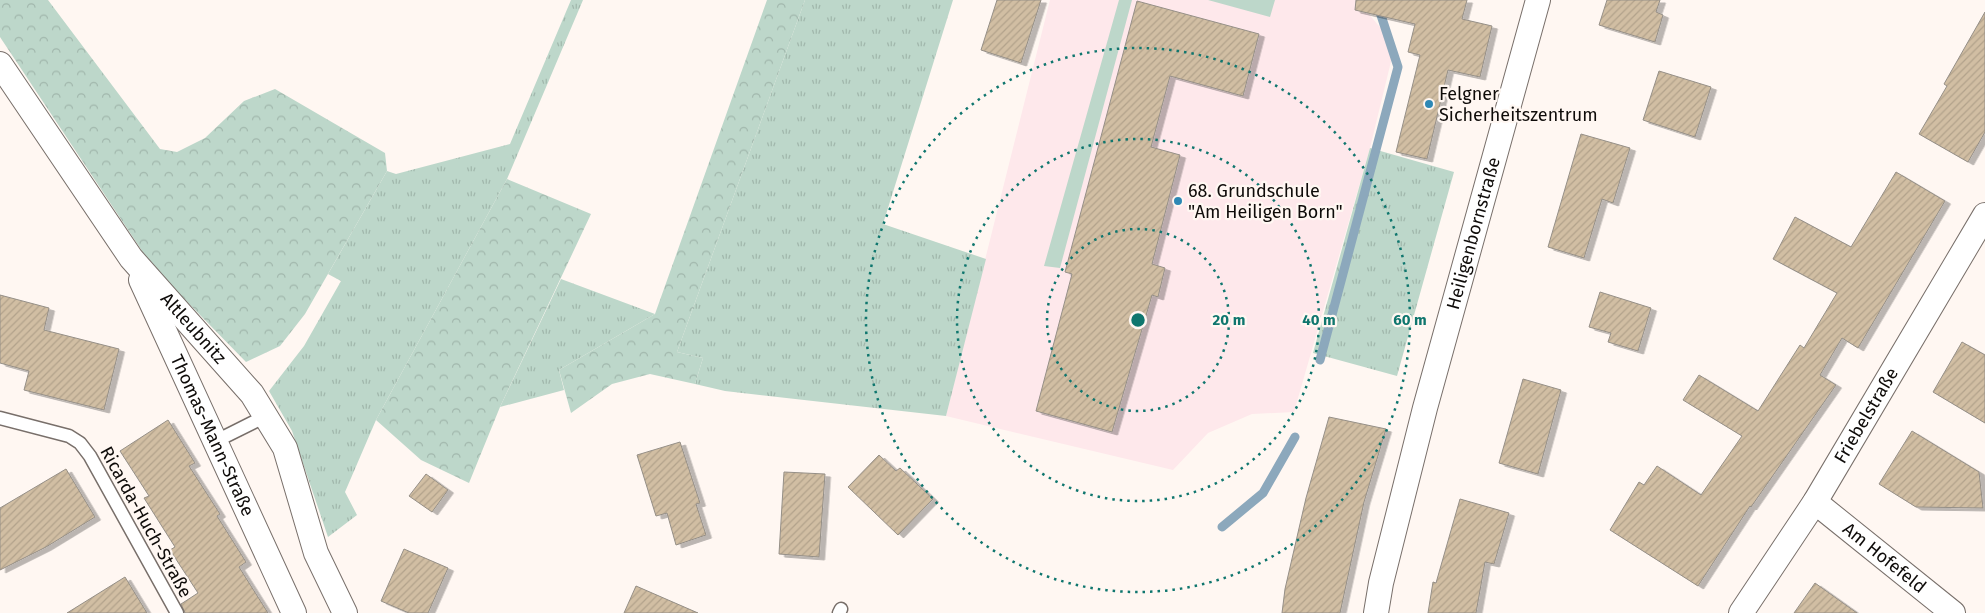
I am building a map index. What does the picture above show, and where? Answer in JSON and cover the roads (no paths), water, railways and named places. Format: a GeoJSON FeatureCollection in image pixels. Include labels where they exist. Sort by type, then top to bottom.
{"type":"FeatureCollection","features":[{"type":"Feature","properties":{"kind":"street","name":"Heiligenbornstraße"},"geometry":{"type":"LineString","coordinates":[[1376,613],[1381,583],[1425,408],[1538,0]]}},
{"type":"Feature","properties":{"kind":"street","name":"Altleubnitz"},"geometry":{"type":"LineString","coordinates":[[0,64],[131,258],[252,394],[266,416],[285,448],[316,552],[345,613]]}},
{"type":"Feature","properties":{"kind":"street","name":"Friebelstraße"},"geometry":{"type":"LineString","coordinates":[[1740,613],[1815,502],[1983,223]]}},
{"type":"Feature","properties":{"kind":"street","name":"Thomas-Mann-Straße"},"geometry":{"type":"LineString","coordinates":[[131,258],[294,613]]}},
{"type":"Feature","properties":{"kind":"street","name":"Am Hofefeld"},"geometry":{"type":"LineString","coordinates":[[1815,502],[1953,613]]}},
{"type":"Feature","properties":{"kind":"lane"},"geometry":{"type":"LineString","coordinates":[[216,441],[266,416]]}},
{"type":"Feature","properties":{"kind":"lane","name":"Ricarda-Huch-Straße"},"geometry":{"type":"LineString","coordinates":[[0,418],[69,436],[80,443],[90,456],[177,613]]}},
{"type":"Feature","properties":{"kind":"waterway"},"geometry":{"type":"LineString","coordinates":[[1320,360],[1398,67],[1376,0]]}},
{"type":"Feature","properties":{"kind":"waterway"},"geometry":{"type":"LineString","coordinates":[[1222,527],[1263,493],[1295,437]]}},
{"type":"Feature","properties":{"kind":"place","name":"Felgner Sicherheitszentrum"},"geometry":{"type":"Point","coordinates":[1429,104]}},
{"type":"Feature","properties":{"kind":"place","name":"68. Grundschule \"Am Heiligen Born\""},"geometry":{"type":"Point","coordinates":[1178,201]}}]}
